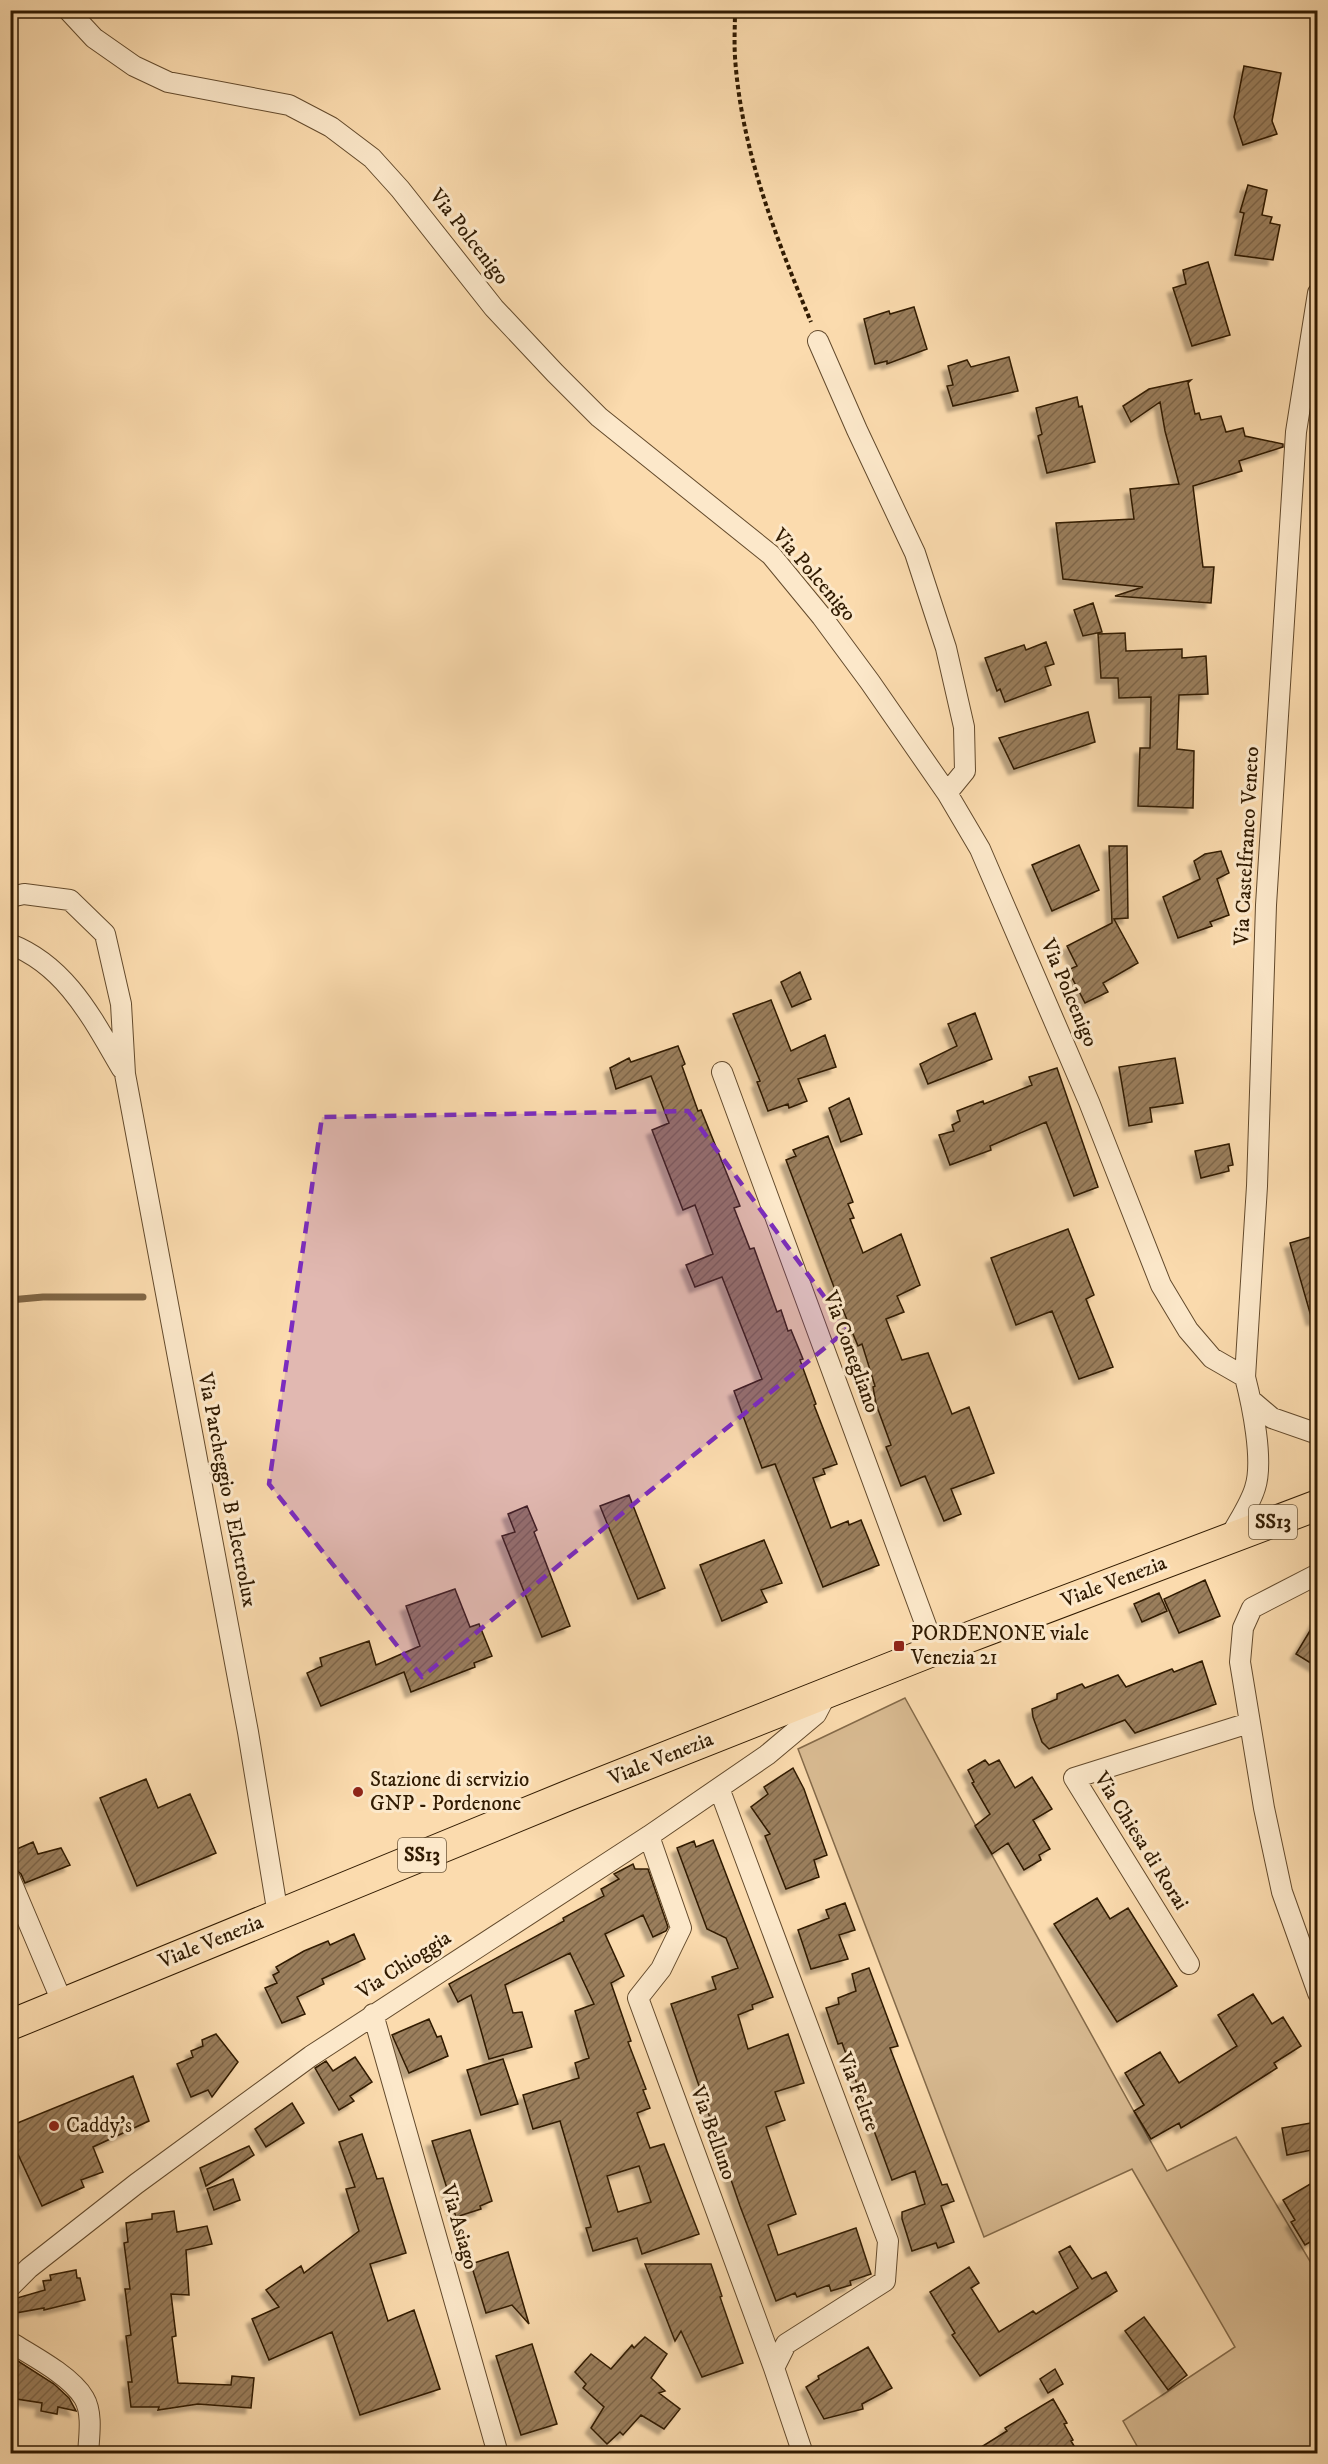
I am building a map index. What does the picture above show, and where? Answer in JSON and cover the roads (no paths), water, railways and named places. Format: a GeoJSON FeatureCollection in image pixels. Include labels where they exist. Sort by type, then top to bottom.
{"type":"FeatureCollection","features":[{"type":"Feature","properties":{"kind":"main road","name":"Viale Venezia"},"geometry":{"type":"LineString","coordinates":[[10,2025],[567,1796],[936,1650],[1317,1505]]}},
{"type":"Feature","properties":{"kind":"street","name":"Via Polcenigo"},"geometry":{"type":"LineString","coordinates":[[68,10],[94,38],[134,66],[168,81],[289,105],[332,127],[372,158],[400,189],[494,308],[599,417],[771,555],[863,673],[947,792],[980,849],[1089,1102],[1161,1285],[1188,1330],[1212,1358],[1245,1377]]}},
{"type":"Feature","properties":{"kind":"street","name":"Via Castelfranco Veneto"},"geometry":{"type":"LineString","coordinates":[[1229,1539],[1256,1488],[1258,1454],[1252,1401],[1245,1377],[1250,1330],[1257,1186],[1266,905],[1296,432],[1317,293]]}},
{"type":"Feature","properties":{"kind":"street"},"geometry":{"type":"LineString","coordinates":[[818,341],[915,552],[946,648],[964,727],[965,771],[947,792]]}},
{"type":"Feature","properties":{"kind":"street","name":"Via Parcheggio B Electrolux"},"geometry":{"type":"LineString","coordinates":[[10,897],[24,894],[70,900],[105,934],[121,1005],[125,1074],[248,1732],[278,1915]]}},
{"type":"Feature","properties":{"kind":"street","name":"Via Parcheggio B Electrolux"},"geometry":{"type":"LineString","coordinates":[[10,944],[58,973],[84,1003],[125,1074]]}},
{"type":"Feature","properties":{"kind":"street","name":"Via Conegliano"},"geometry":{"type":"LineString","coordinates":[[722,1072],[936,1650]]}},
{"type":"Feature","properties":{"kind":"street"},"geometry":{"type":"LineString","coordinates":[[1252,1401],[1272,1418],[1315,1431]]}},
{"type":"Feature","properties":{"kind":"street"},"geometry":{"type":"LineString","coordinates":[[1317,1574],[1252,1608],[1243,1628],[1240,1662],[1264,1808],[1282,1892],[1317,1993]]}},
{"type":"Feature","properties":{"kind":"street","name":"Via Chioggia"},"geometry":{"type":"LineString","coordinates":[[10,2287],[29,2268],[136,2184],[311,2056],[649,1836],[767,1755],[816,1714],[827,1693]]}},
{"type":"Feature","properties":{"kind":"street","name":"Via Chiesa di Rorai"},"geometry":{"type":"LineString","coordinates":[[1189,1964],[1074,1778],[1249,1723]]}},
{"type":"Feature","properties":{"kind":"street","name":"Via Feltre"},"geometry":{"type":"LineString","coordinates":[[719,1788],[888,2241],[885,2281],[786,2344],[774,2368]]}},
{"type":"Feature","properties":{"kind":"street","name":"Via Belluno"},"geometry":{"type":"LineString","coordinates":[[649,1836],[681,1928],[661,1968],[638,1998],[774,2368],[803,2454]]}},
{"type":"Feature","properties":{"kind":"street"},"geometry":{"type":"LineString","coordinates":[[10,1879],[63,2004]]}},
{"type":"Feature","properties":{"kind":"street","name":"Via Asiago"},"geometry":{"type":"LineString","coordinates":[[373,2014],[498,2454]]}},
{"type":"Feature","properties":{"kind":"street"},"geometry":{"type":"LineString","coordinates":[[10,2342],[55,2369],[85,2399],[90,2424],[88,2454]]}},
{"type":"Feature","properties":{"kind":"waterway"},"geometry":{"type":"LineString","coordinates":[[10,1300],[43,1297],[143,1297]]}},
{"type":"Feature","properties":{"kind":"place","name":"PORDENONE viale Venezia 21"},"geometry":{"type":"Point","coordinates":[899,1646]}},
{"type":"Feature","properties":{"kind":"place","name":"Stazione di servizio GNP - Pordenone"},"geometry":{"type":"Point","coordinates":[358,1792]}},
{"type":"Feature","properties":{"kind":"place","name":"Caddy's"},"geometry":{"type":"Point","coordinates":[54,2126]}}]}
